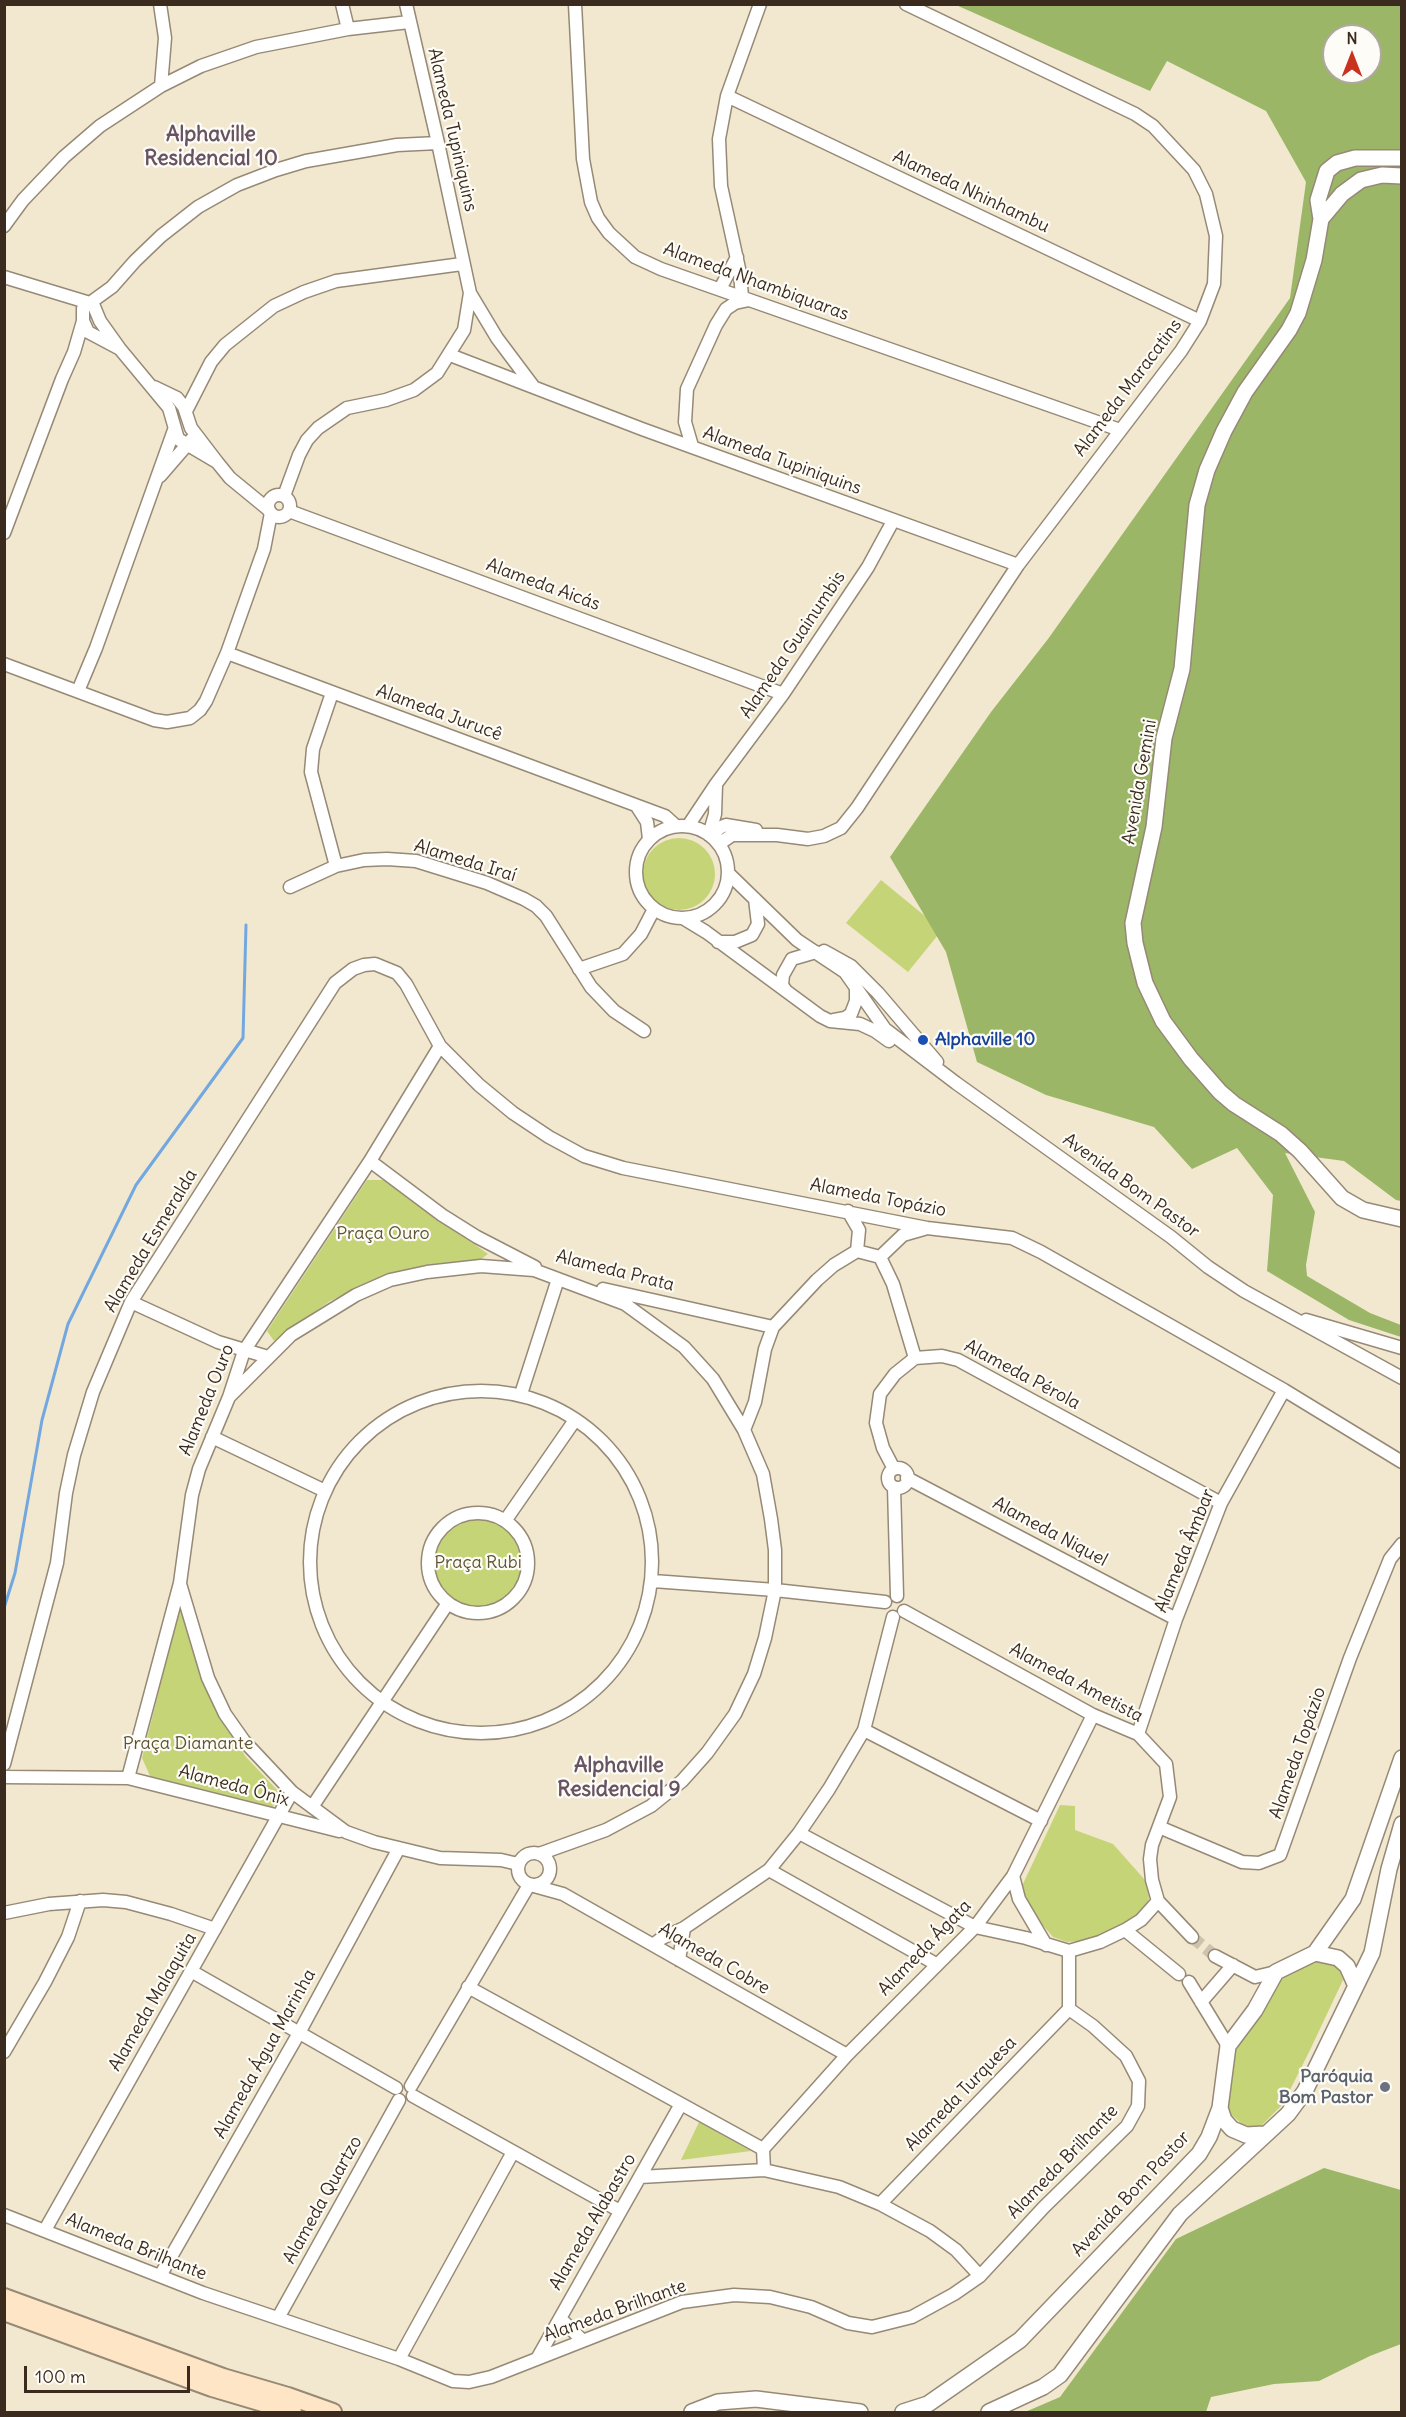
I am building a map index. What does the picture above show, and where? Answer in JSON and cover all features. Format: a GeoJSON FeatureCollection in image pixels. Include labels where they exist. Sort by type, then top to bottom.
{"type":"FeatureCollection","features":[{"type":"Feature","properties":{"kind":"main road"},"geometry":{"type":"LineString","coordinates":[[4,2297],[223,2377],[333,2412]]}},
{"type":"Feature","properties":{"kind":"main road"},"geometry":{"type":"LineString","coordinates":[[4,2312],[212,2388],[293,2412]]}},
{"type":"Feature","properties":{"kind":"street"},"geometry":{"type":"LineString","coordinates":[[160,4],[165,38],[161,86]]}},
{"type":"Feature","properties":{"kind":"street"},"geometry":{"type":"LineString","coordinates":[[342,4],[348,29]]}},
{"type":"Feature","properties":{"kind":"street","name":"Alameda Tupiniquins"},"geometry":{"type":"LineString","coordinates":[[406,4],[470,293],[497,338],[534,387]]}},
{"type":"Feature","properties":{"kind":"street","name":"Alameda Nhambiquaras"},"geometry":{"type":"LineString","coordinates":[[575,4],[583,159],[591,202],[598,218],[609,232],[635,256],[661,269],[1120,430]]}},
{"type":"Feature","properties":{"kind":"street"},"geometry":{"type":"LineString","coordinates":[[692,446],[685,422],[687,389],[716,325],[730,306],[746,298],[721,186],[719,159],[722,117],[727,96],[760,4]]}},
{"type":"Feature","properties":{"kind":"street","name":"Alameda Maracatins"},"geometry":{"type":"LineString","coordinates":[[714,839],[732,835],[777,835],[808,839],[824,836],[841,828],[857,808],[1018,565],[1120,430],[1150,395],[1200,321],[1214,284],[1216,236],[1209,202],[1194,170],[1153,126],[1135,114],[906,4]]}},
{"type":"Feature","properties":{"kind":"street"},"geometry":{"type":"LineString","coordinates":[[4,226],[23,200],[64,157],[100,126],[161,86],[232,54],[287,40],[348,29],[409,22]]}},
{"type":"Feature","properties":{"kind":"street","name":"Alameda Nhinhambu"},"geometry":{"type":"LineString","coordinates":[[727,96],[1200,321]]}},
{"type":"Feature","properties":{"kind":"street"},"geometry":{"type":"LineString","coordinates":[[4,533],[62,379],[75,352],[85,312],[161,236],[198,207],[237,185],[276,170],[306,161],[397,145],[438,143]]}},
{"type":"Feature","properties":{"kind":"street","name":"Avenida Gemini"},"geometry":{"type":"LineString","coordinates":[[1401,158],[1355,158],[1337,163],[1327,171],[1320,187],[1318,200],[1321,219],[1314,260],[1298,313],[1245,392],[1229,421],[1202,484],[1194,533],[1182,669],[1164,738],[1154,827],[1135,911],[1133,930],[1145,982],[1163,1021],[1191,1059],[1220,1092],[1234,1104],[1281,1134],[1300,1151],[1342,1198],[1363,1210],[1401,1219]]}},
{"type":"Feature","properties":{"kind":"street"},"geometry":{"type":"LineString","coordinates":[[1321,219],[1342,194],[1361,180],[1383,175],[1401,176]]}},
{"type":"Feature","properties":{"kind":"street"},"geometry":{"type":"LineString","coordinates":[[720,289],[737,256]]}},
{"type":"Feature","properties":{"kind":"street"},"geometry":{"type":"LineString","coordinates":[[186,411],[211,362],[225,345],[274,306],[336,281],[462,264]]}},
{"type":"Feature","properties":{"kind":"street"},"geometry":{"type":"LineString","coordinates":[[4,271],[11,279],[60,294],[85,312],[93,337]]}},
{"type":"Feature","properties":{"kind":"street"},"geometry":{"type":"LineString","coordinates":[[75,352],[93,337],[112,287]]}},
{"type":"Feature","properties":{"kind":"street"},"geometry":{"type":"LineString","coordinates":[[278,513],[269,502],[279,496],[307,440],[318,428],[347,408],[386,400],[414,390],[437,373],[464,330],[470,293]]}},
{"type":"Feature","properties":{"kind":"street","name":"Alameda Aicás"},"geometry":{"type":"LineString","coordinates":[[85,312],[95,307],[100,321],[147,384],[186,411],[189,424],[217,462],[241,487],[278,513],[783,694]]}},
{"type":"Feature","properties":{"kind":"street","name":"Alameda Aicás"},"geometry":{"type":"LineString","coordinates":[[93,337],[120,349]]}},
{"type":"Feature","properties":{"kind":"street","name":"Alameda Tupiniquins"},"geometry":{"type":"LineString","coordinates":[[450,355],[893,521],[1018,565]]}},
{"type":"Feature","properties":{"kind":"street"},"geometry":{"type":"LineString","coordinates":[[173,403],[196,388]]}},
{"type":"Feature","properties":{"kind":"street","name":"Alameda Aicás"},"geometry":{"type":"LineString","coordinates":[[173,403],[174,430],[178,439],[217,462]]}},
{"type":"Feature","properties":{"kind":"street"},"geometry":{"type":"LineString","coordinates":[[78,691],[96,648],[174,430]]}},
{"type":"Feature","properties":{"kind":"street"},"geometry":{"type":"LineString","coordinates":[[156,482],[195,433]]}},
{"type":"Feature","properties":{"kind":"street"},"geometry":{"type":"LineString","coordinates":[[4,664],[154,720],[168,722],[190,718],[206,701],[227,653],[278,513],[289,501],[279,496],[256,493],[241,487]]}},
{"type":"Feature","properties":{"kind":"street","name":"Alameda Guainumbis"},"geometry":{"type":"LineString","coordinates":[[682,826],[783,694],[868,567],[893,521]]}},
{"type":"Feature","properties":{"kind":"street","name":"Alameda Jurucê"},"geometry":{"type":"LineString","coordinates":[[227,653],[517,760],[638,808],[665,816],[682,826]]}},
{"type":"Feature","properties":{"kind":"street"},"geometry":{"type":"LineString","coordinates":[[332,693],[313,749],[310,772],[336,866]]}},
{"type":"Feature","properties":{"kind":"street"},"geometry":{"type":"LineString","coordinates":[[714,839],[682,826],[661,831],[649,840],[639,856],[636,875],[639,888],[654,909],[663,914],[683,918],[697,916],[714,904],[726,887],[729,873],[726,858],[714,839],[716,784]]}},
{"type":"Feature","properties":{"kind":"street"},"geometry":{"type":"LineString","coordinates":[[638,808],[647,822],[649,840]]}},
{"type":"Feature","properties":{"kind":"street","name":"Alameda Iraí"},"geometry":{"type":"LineString","coordinates":[[290,887],[336,866],[363,860],[387,859],[416,861],[487,883],[536,906],[546,916],[591,987],[614,1011],[644,1031]]}},
{"type":"Feature","properties":{"kind":"street","name":"Avenida Bom Pastor"},"geometry":{"type":"LineString","coordinates":[[729,873],[797,940],[845,972],[885,1029],[956,1083],[1244,1291],[1401,1378]]}},
{"type":"Feature","properties":{"kind":"street"},"geometry":{"type":"LineString","coordinates":[[718,942],[735,942],[752,935],[758,924],[755,899]]}},
{"type":"Feature","properties":{"kind":"street"},"geometry":{"type":"LineString","coordinates":[[579,969],[623,954],[641,934],[654,909]]}},
{"type":"Feature","properties":{"kind":"street","name":"Avenida Bom Pastor"},"geometry":{"type":"LineString","coordinates":[[683,918],[830,1021],[860,1024],[875,1031],[917,1062],[956,1083]]}},
{"type":"Feature","properties":{"kind":"street","name":"Avenida Bom Pastor"},"geometry":{"type":"LineString","coordinates":[[797,940],[838,957],[851,966],[878,993],[956,1083]]}},
{"type":"Feature","properties":{"kind":"street"},"geometry":{"type":"LineString","coordinates":[[786,991],[782,985],[783,975],[792,959],[816,952]]}},
{"type":"Feature","properties":{"kind":"street","name":"Alameda Topázio"},"geometry":{"type":"LineString","coordinates":[[375,964],[397,974],[406,984],[441,1046],[479,1085],[513,1113],[549,1137],[584,1156],[623,1168],[848,1211],[904,1229],[927,1228],[1012,1238],[1041,1252],[1284,1390],[1401,1462]]}},
{"type":"Feature","properties":{"kind":"street","name":"Alameda Esmeralda"},"geometry":{"type":"LineString","coordinates":[[4,1764],[57,1563],[66,1493],[74,1455],[93,1392],[131,1302],[335,982],[353,969],[375,964]]}},
{"type":"Feature","properties":{"kind":"street"},"geometry":{"type":"LineString","coordinates":[[830,1021],[845,1018],[851,1014],[856,1001],[856,986]]}},
{"type":"Feature","properties":{"kind":"street","name":"Alameda Ouro"},"geometry":{"type":"LineString","coordinates":[[128,1778],[180,1582],[192,1495],[244,1351],[370,1161],[441,1046]]}},
{"type":"Feature","properties":{"kind":"street","name":"Alameda Prata"},"geometry":{"type":"LineString","coordinates":[[370,1161],[477,1238],[558,1279],[773,1327]]}},
{"type":"Feature","properties":{"kind":"street"},"geometry":{"type":"LineString","coordinates":[[744,1430],[755,1402],[765,1349],[773,1327],[817,1280],[857,1251],[859,1230],[848,1211]]}},
{"type":"Feature","properties":{"kind":"street"},"geometry":{"type":"LineString","coordinates":[[859,1230],[872,1217]]}},
{"type":"Feature","properties":{"kind":"street"},"geometry":{"type":"LineString","coordinates":[[880,1257],[904,1229]]}},
{"type":"Feature","properties":{"kind":"street"},"geometry":{"type":"LineString","coordinates":[[857,1251],[880,1257],[893,1284],[915,1358],[895,1374],[880,1394],[876,1423],[894,1469]]}},
{"type":"Feature","properties":{"kind":"street"},"geometry":{"type":"LineString","coordinates":[[229,1397],[291,1335],[323,1313],[356,1295],[390,1280],[427,1272],[481,1266],[534,1270],[625,1304],[684,1347],[714,1379],[744,1430],[763,1474],[775,1550],[775,1590],[765,1638],[754,1674],[735,1714],[707,1754],[682,1781],[651,1806],[606,1830],[521,1860],[518,1874],[531,1885]]}},
{"type":"Feature","properties":{"kind":"street"},"geometry":{"type":"LineString","coordinates":[[520,1394],[558,1279]]}},
{"type":"Feature","properties":{"kind":"street"},"geometry":{"type":"LineString","coordinates":[[646,1320],[655,1300]]}},
{"type":"Feature","properties":{"kind":"street"},"geometry":{"type":"LineString","coordinates":[[131,1302],[218,1342],[268,1357]]}},
{"type":"Feature","properties":{"kind":"street","name":"Avenida Bom Pastor"},"geometry":{"type":"LineString","coordinates":[[1287,1314],[1401,1348]]}},
{"type":"Feature","properties":{"kind":"street","name":"Alameda Pérola"},"geometry":{"type":"LineString","coordinates":[[915,1358],[942,1356],[958,1360],[1221,1503]]}},
{"type":"Feature","properties":{"kind":"street"},"geometry":{"type":"LineString","coordinates":[[484,1390],[520,1394],[575,1420],[601,1440],[631,1478],[649,1526],[652,1581],[649,1606],[634,1640],[615,1669],[561,1714],[533,1725],[500,1733],[461,1733],[421,1724],[380,1706],[353,1676],[335,1649],[321,1618],[313,1590],[310,1553],[315,1518],[324,1490],[344,1458],[362,1438],[386,1420],[417,1402],[446,1394],[484,1390]]}},
{"type":"Feature","properties":{"kind":"street","name":"Alameda Âmbar"},"geometry":{"type":"LineString","coordinates":[[1138,1734],[1176,1619],[1221,1503],[1284,1390]]}},
{"type":"Feature","properties":{"kind":"street"},"geometry":{"type":"LineString","coordinates":[[505,1521],[575,1420]]}},
{"type":"Feature","properties":{"kind":"street"},"geometry":{"type":"LineString","coordinates":[[212,1437],[324,1490]]}},
{"type":"Feature","properties":{"kind":"street"},"geometry":{"type":"LineString","coordinates":[[894,1469],[903,1470],[908,1478],[903,1486],[894,1487]]}},
{"type":"Feature","properties":{"kind":"street"},"geometry":{"type":"LineString","coordinates":[[894,1469],[888,1476],[888,1480],[894,1487],[897,1596]]}},
{"type":"Feature","properties":{"kind":"street","name":"Alameda Niquel"},"geometry":{"type":"LineString","coordinates":[[908,1478],[1176,1619]]}},
{"type":"Feature","properties":{"kind":"street"},"geometry":{"type":"LineString","coordinates":[[478,1513],[494,1515],[505,1521],[518,1533],[528,1559],[527,1573],[514,1598],[489,1611],[475,1613],[461,1610],[448,1603],[437,1592],[430,1578],[427,1563],[430,1548],[437,1534],[448,1522],[462,1515],[478,1513]]}},
{"type":"Feature","properties":{"kind":"street","name":"Alameda Topázio"},"geometry":{"type":"LineString","coordinates":[[1159,1827],[1242,1862],[1259,1863],[1280,1855],[1350,1658],[1390,1559],[1401,1544]]}},
{"type":"Feature","properties":{"kind":"street"},"geometry":{"type":"LineString","coordinates":[[652,1581],[775,1590],[885,1602],[897,1596],[903,1600],[904,1611],[897,1617],[893,1617]]}},
{"type":"Feature","properties":{"kind":"street"},"geometry":{"type":"LineString","coordinates":[[180,1582],[204,1668],[225,1714],[244,1742],[292,1792],[346,1832]]}},
{"type":"Feature","properties":{"kind":"street"},"geometry":{"type":"LineString","coordinates":[[885,1602],[885,1611],[893,1617]]}},
{"type":"Feature","properties":{"kind":"street"},"geometry":{"type":"LineString","coordinates":[[312,1807],[448,1603]]}},
{"type":"Feature","properties":{"kind":"street","name":"Alameda Ametista"},"geometry":{"type":"LineString","coordinates":[[904,1611],[1093,1715],[1138,1734],[1166,1764],[1170,1797],[1152,1845],[1150,1859],[1152,1880],[1158,1899]]}},
{"type":"Feature","properties":{"kind":"street"},"geometry":{"type":"LineString","coordinates":[[652,1945],[684,1928],[769,1870],[799,1833],[830,1789],[864,1730],[893,1617]]}},
{"type":"Feature","properties":{"kind":"street","name":"Alameda Ágata"},"geometry":{"type":"LineString","coordinates":[[763,2149],[847,2055],[975,1927],[1012,1876],[1093,1715]]}},
{"type":"Feature","properties":{"kind":"street"},"geometry":{"type":"LineString","coordinates":[[864,1730],[1041,1821]]}},
{"type":"Feature","properties":{"kind":"street"},"geometry":{"type":"LineString","coordinates":[[1215,1956],[1255,1977],[1276,1972],[1315,1953],[1353,1899],[1401,1758]]}},
{"type":"Feature","properties":{"kind":"street","name":"Alameda Ônix"},"geometry":{"type":"LineString","coordinates":[[4,1776],[128,1778],[346,1832],[440,1858],[521,1860]]}},
{"type":"Feature","properties":{"kind":"street","name":"Alameda Malaquita"},"geometry":{"type":"LineString","coordinates":[[45,2230],[292,1792]]}},
{"type":"Feature","properties":{"kind":"street"},"geometry":{"type":"LineString","coordinates":[[989,2412],[1042,2387],[1060,2375],[1180,2214],[1288,2114],[1305,2091],[1372,1953],[1389,1869],[1401,1824]]}},
{"type":"Feature","properties":{"kind":"street"},"geometry":{"type":"LineString","coordinates":[[799,1833],[975,1927],[1026,1938],[1069,1951],[1100,1942],[1125,1930],[1141,1920],[1158,1899],[1192,1937]]}},
{"type":"Feature","properties":{"kind":"street"},"geometry":{"type":"LineString","coordinates":[[412,2091],[468,1987],[531,1885],[543,1883],[549,1869],[574,1842]]}},
{"type":"Feature","properties":{"kind":"street","name":"Alameda Água Marinha"},"geometry":{"type":"LineString","coordinates":[[160,2276],[299,2033],[399,1848]]}},
{"type":"Feature","properties":{"kind":"street"},"geometry":{"type":"LineString","coordinates":[[539,1854],[549,1869]]}},
{"type":"Feature","properties":{"kind":"street","name":"Alameda Cobre"},"geometry":{"type":"LineString","coordinates":[[549,1869],[563,1894]]}},
{"type":"Feature","properties":{"kind":"street"},"geometry":{"type":"LineString","coordinates":[[769,1870],[936,1964]]}},
{"type":"Feature","properties":{"kind":"street"},"geometry":{"type":"LineString","coordinates":[[1012,1876],[1019,1899],[1046,1945]]}},
{"type":"Feature","properties":{"kind":"street","name":"Alameda Cobre"},"geometry":{"type":"LineString","coordinates":[[531,1885],[563,1894],[847,2055]]}},
{"type":"Feature","properties":{"kind":"street"},"geometry":{"type":"LineString","coordinates":[[4,2052],[63,1946],[80,1901]]}},
{"type":"Feature","properties":{"kind":"street"},"geometry":{"type":"LineString","coordinates":[[4,1913],[49,1904],[80,1901],[126,1902],[215,1929]]}},
{"type":"Feature","properties":{"kind":"street"},"geometry":{"type":"LineString","coordinates":[[680,1960],[684,1928]]}},
{"type":"Feature","properties":{"kind":"street"},"geometry":{"type":"LineString","coordinates":[[1125,1930],[1184,1978],[1228,2046]]}},
{"type":"Feature","properties":{"kind":"street"},"geometry":{"type":"LineString","coordinates":[[1069,1951],[1069,2009]]}},
{"type":"Feature","properties":{"kind":"street"},"geometry":{"type":"LineString","coordinates":[[1315,1953],[1338,1958],[1347,1966],[1356,1986]]}},
{"type":"Feature","properties":{"kind":"street"},"geometry":{"type":"LineString","coordinates":[[1201,2002],[1233,1965]]}},
{"type":"Feature","properties":{"kind":"street"},"geometry":{"type":"LineString","coordinates":[[191,1971],[299,2033],[398,2094],[403,2083],[412,2091],[513,2152],[620,2211]]}},
{"type":"Feature","properties":{"kind":"street","name":"Avenida Bom Pastor"},"geometry":{"type":"LineString","coordinates":[[903,2412],[928,2404],[1020,2340],[1199,2154],[1209,2137],[1220,2108],[1228,2046],[1255,2010],[1276,1972]]}},
{"type":"Feature","properties":{"kind":"street"},"geometry":{"type":"LineString","coordinates":[[468,1987],[763,2149],[764,2170]]}},
{"type":"Feature","properties":{"kind":"street","name":"Alameda Turquesa"},"geometry":{"type":"LineString","coordinates":[[880,2204],[1069,2009]]}},
{"type":"Feature","properties":{"kind":"street","name":"Alameda Brilhante"},"geometry":{"type":"LineString","coordinates":[[4,2215],[160,2276],[399,2359],[453,2381],[469,2382],[491,2377],[682,2302],[734,2295],[770,2297],[811,2307],[848,2323],[872,2327],[912,2317],[954,2294],[980,2276],[1044,2207],[1126,2126],[1138,2106],[1139,2081],[1126,2056],[1093,2026],[1069,2009]]}},
{"type":"Feature","properties":{"kind":"street","name":"Alameda Quartzo"},"geometry":{"type":"LineString","coordinates":[[278,2318],[398,2094]]}},
{"type":"Feature","properties":{"kind":"street","name":"Alameda Alabastro"},"geometry":{"type":"LineString","coordinates":[[537,2359],[681,2104]]}},
{"type":"Feature","properties":{"kind":"street"},"geometry":{"type":"LineString","coordinates":[[1220,2108],[1224,2120],[1232,2128],[1246,2135],[1264,2134]]}},
{"type":"Feature","properties":{"kind":"street"},"geometry":{"type":"LineString","coordinates":[[399,2359],[513,2152]]}},
{"type":"Feature","properties":{"kind":"street"},"geometry":{"type":"LineString","coordinates":[[640,2178],[764,2170],[839,2187],[880,2204],[930,2231],[956,2250],[980,2276]]}},
{"type":"Feature","properties":{"kind":"street"},"geometry":{"type":"LineString","coordinates":[[560,2318],[582,2340]]}},
{"type":"Feature","properties":{"kind":"street"},"geometry":{"type":"LineString","coordinates":[[692,2412],[718,2402],[756,2399],[860,2412]]}},
{"type":"Feature","properties":{"kind":"green space"},"geometry":{"type":"Polygon","coordinates":[[[956,5],[1401,5],[1401,1201],[1396,1200],[1344,1161],[1285,1153],[1315,1212],[1306,1265],[1307,1276],[1370,1313],[1401,1325],[1401,1337],[1349,1320],[1267,1271],[1273,1195],[1237,1148],[1192,1169],[1154,1127],[1046,1095],[977,1062],[946,952],[890,857],[991,712],[1048,639],[1290,298],[1306,182],[1266,111],[1167,61],[1150,91],[956,5]]]}},
{"type":"Feature","properties":{"kind":"green space"},"geometry":{"type":"Polygon","coordinates":[[[686,838],[705,848],[713,860],[715,874],[713,888],[705,900],[693,908],[672,910],[653,900],[645,888],[643,867],[653,848],[665,840],[686,838]]]}},
{"type":"Feature","properties":{"kind":"green space"},"geometry":{"type":"Polygon","coordinates":[[[881,880],[942,930],[908,972],[846,923],[881,880]]]}},
{"type":"Feature","properties":{"kind":"green space","name":"Praça Ouro"},"geometry":{"type":"Polygon","coordinates":[[[367,1180],[385,1180],[488,1254],[477,1262],[373,1281],[330,1301],[274,1341],[267,1331],[367,1180]]]}},
{"type":"Feature","properties":{"kind":"green space","name":"Praça Rubi"},"geometry":{"type":"Polygon","coordinates":[[[478,1515],[496,1519],[512,1529],[522,1545],[526,1563],[522,1581],[512,1597],[496,1607],[478,1611],[460,1607],[444,1597],[434,1581],[430,1563],[434,1545],[444,1529],[460,1519],[478,1515]]]}},
{"type":"Feature","properties":{"kind":"green space","name":"Praça Diamante"},"geometry":{"type":"Polygon","coordinates":[[[181,1603],[203,1680],[218,1714],[246,1757],[279,1792],[273,1807],[150,1776],[142,1758],[181,1603]]]}},
{"type":"Feature","properties":{"kind":"green space"},"geometry":{"type":"Polygon","coordinates":[[[1060,1805],[1075,1806],[1075,1830],[1113,1844],[1145,1880],[1149,1895],[1148,1908],[1133,1925],[1081,1941],[1067,1942],[1053,1937],[1033,1914],[1022,1886],[1060,1805]]]}},
{"type":"Feature","properties":{"kind":"green space"},"geometry":{"type":"Polygon","coordinates":[[[1323,1958],[1333,1962],[1339,1969],[1343,1980],[1310,2050],[1283,2104],[1258,2129],[1242,2124],[1225,2109],[1233,2055],[1281,1977],[1323,1958]]]}},
{"type":"Feature","properties":{"kind":"green space"},"geometry":{"type":"Polygon","coordinates":[[[699,2122],[751,2151],[681,2160],[699,2122]]]}},
{"type":"Feature","properties":{"kind":"green space"},"geometry":{"type":"Polygon","coordinates":[[[1324,2168],[1401,2190],[1401,2344],[1370,2356],[1319,2381],[1274,2384],[1211,2397],[1206,2412],[1025,2412],[1060,2397],[1176,2239],[1324,2168]]]}},
{"type":"Feature","properties":{"kind":"waterway"},"geometry":{"type":"LineString","coordinates":[[4,1608],[15,1573],[42,1420],[68,1324],[136,1185],[243,1038],[246,925]]}},
{"type":"Feature","properties":{"kind":"tunnel"},"geometry":{"type":"LineString","coordinates":[[1192,1937],[1215,1956]]}},
{"type":"Feature","properties":{"kind":"place","name":"Alphaville 10"},"geometry":{"type":"Point","coordinates":[923,1040]}},
{"type":"Feature","properties":{"kind":"place","name":"Paróquia Bom Pastor"},"geometry":{"type":"Point","coordinates":[1385,2087]}},
{"type":"Feature","properties":{"kind":"district","name":"Alphaville Residencial 10"},"geometry":{"type":"Point","coordinates":[211,147]}},
{"type":"Feature","properties":{"kind":"district","name":"Alphaville Residencial 9"},"geometry":{"type":"Point","coordinates":[619,1778]}}]}
